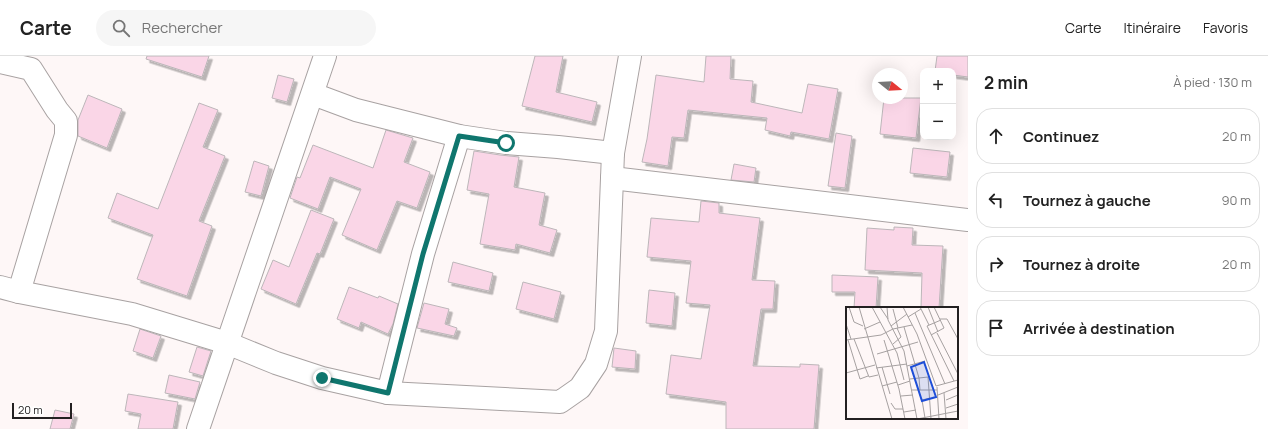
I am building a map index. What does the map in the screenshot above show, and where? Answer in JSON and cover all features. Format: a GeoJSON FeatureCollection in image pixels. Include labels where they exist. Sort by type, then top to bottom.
{"type":"FeatureCollection","features":[{"type":"Feature","properties":{"kind":"street"},"geometry":{"type":"LineString","coordinates":[[198,429],[325,56]]}},
{"type":"Feature","properties":{"kind":"street"},"geometry":{"type":"LineString","coordinates":[[0,62],[31,69],[57,110],[66,121],[66,135],[9,290],[132,314],[227,343],[276,363],[322,378],[388,393],[560,402],[580,388],[596,364],[606,331],[613,153],[630,56]]}},
{"type":"Feature","properties":{"kind":"street"},"geometry":{"type":"LineString","coordinates":[[313,94],[356,110],[459,136],[506,143],[613,153]]}},
{"type":"Feature","properties":{"kind":"street"},"geometry":{"type":"LineString","coordinates":[[388,393],[423,254],[459,136]]}},
{"type":"Feature","properties":{"kind":"street"},"geometry":{"type":"LineString","coordinates":[[612,178],[968,220]]}},
{"type":"Feature","properties":{"kind":"building"},"geometry":{"type":"Polygon","coordinates":[[[147,56],[209,56],[202,77],[146,59],[147,56]]]}},
{"type":"Feature","properties":{"kind":"building"},"geometry":{"type":"Polygon","coordinates":[[[535,56],[563,56],[556,92],[597,102],[592,122],[522,106],[535,56]]]}},
{"type":"Feature","properties":{"kind":"building"},"geometry":{"type":"Polygon","coordinates":[[[706,56],[731,56],[730,79],[753,81],[751,102],[802,113],[808,84],[838,89],[829,139],[791,132],[790,136],[765,130],[767,118],[688,110],[684,138],[672,137],[668,166],[642,162],[647,139],[656,75],[704,82],[706,56]]]}},
{"type":"Feature","properties":{"kind":"building"},"geometry":{"type":"Polygon","coordinates":[[[937,56],[968,56],[968,77],[956,75],[956,68],[935,68],[937,56]]]}},
{"type":"Feature","properties":{"kind":"building"},"geometry":{"type":"Polygon","coordinates":[[[278,75],[294,79],[287,102],[272,98],[278,75]]]}},
{"type":"Feature","properties":{"kind":"building"},"geometry":{"type":"Polygon","coordinates":[[[88,95],[122,109],[107,148],[78,136],[78,120],[88,95]]]}},
{"type":"Feature","properties":{"kind":"building"},"geometry":{"type":"Polygon","coordinates":[[[908,98],[920,98],[916,138],[880,134],[883,104],[908,104],[908,98]]]}},
{"type":"Feature","properties":{"kind":"building"},"geometry":{"type":"Polygon","coordinates":[[[199,103],[218,110],[203,147],[225,156],[199,221],[212,226],[187,296],[137,279],[153,235],[108,218],[117,193],[158,209],[199,103]]]}},
{"type":"Feature","properties":{"kind":"building"},"geometry":{"type":"Polygon","coordinates":[[[386,130],[413,138],[404,162],[430,172],[417,208],[397,201],[377,250],[342,235],[361,189],[330,177],[318,209],[290,198],[297,177],[300,178],[313,145],[373,168],[386,130]]]}},
{"type":"Feature","properties":{"kind":"building"},"geometry":{"type":"Polygon","coordinates":[[[836,133],[852,136],[845,188],[828,186],[836,133]]]}},
{"type":"Feature","properties":{"kind":"building"},"geometry":{"type":"Polygon","coordinates":[[[913,148],[950,152],[947,177],[910,173],[913,148]]]}},
{"type":"Feature","properties":{"kind":"building"},"geometry":{"type":"Polygon","coordinates":[[[474,151],[519,157],[514,187],[545,193],[539,225],[557,230],[550,253],[516,244],[515,250],[480,244],[489,194],[467,190],[474,151]]]}},
{"type":"Feature","properties":{"kind":"building"},"geometry":{"type":"Polygon","coordinates":[[[254,161],[269,166],[261,196],[245,192],[254,161]]]}},
{"type":"Feature","properties":{"kind":"building"},"geometry":{"type":"Polygon","coordinates":[[[734,164],[756,168],[754,182],[731,180],[734,164]]]}},
{"type":"Feature","properties":{"kind":"building"},"geometry":{"type":"Polygon","coordinates":[[[701,201],[719,203],[719,213],[760,218],[752,280],[775,281],[773,309],[761,309],[753,366],[800,367],[800,364],[819,365],[814,429],[726,429],[726,402],[666,394],[671,355],[701,359],[710,305],[686,303],[691,261],[647,257],[651,218],[699,222],[701,201]]]}},
{"type":"Feature","properties":{"kind":"building"},"geometry":{"type":"Polygon","coordinates":[[[311,210],[334,219],[320,254],[317,253],[296,304],[261,289],[273,260],[289,267],[311,210]]]}},
{"type":"Feature","properties":{"kind":"building"},"geometry":{"type":"Polygon","coordinates":[[[894,227],[913,228],[912,245],[943,246],[939,307],[921,307],[922,273],[865,270],[867,228],[894,230],[894,227]]]}},
{"type":"Feature","properties":{"kind":"building"},"geometry":{"type":"Polygon","coordinates":[[[453,262],[493,273],[489,291],[448,282],[453,262]]]}},
{"type":"Feature","properties":{"kind":"building"},"geometry":{"type":"Polygon","coordinates":[[[832,275],[878,277],[876,307],[854,307],[855,292],[832,292],[832,275]]]}},
{"type":"Feature","properties":{"kind":"building"},"geometry":{"type":"Polygon","coordinates":[[[523,282],[561,292],[554,319],[516,309],[523,282]]]}},
{"type":"Feature","properties":{"kind":"building"},"geometry":{"type":"Polygon","coordinates":[[[349,287],[378,298],[379,296],[398,304],[393,324],[388,334],[361,322],[359,328],[337,319],[349,287]]]}},
{"type":"Feature","properties":{"kind":"building"},"geometry":{"type":"Polygon","coordinates":[[[649,290],[675,293],[672,326],[646,323],[649,290]]]}},
{"type":"Feature","properties":{"kind":"building"},"geometry":{"type":"Polygon","coordinates":[[[424,303],[449,309],[445,324],[457,328],[454,336],[417,328],[424,303]]]}},
{"type":"Feature","properties":{"kind":"building"},"geometry":{"type":"Polygon","coordinates":[[[140,329],[161,336],[153,358],[133,351],[140,329]]]}},
{"type":"Feature","properties":{"kind":"building"},"geometry":{"type":"Polygon","coordinates":[[[197,347],[211,351],[203,376],[189,372],[197,347]]]}},
{"type":"Feature","properties":{"kind":"building"},"geometry":{"type":"Polygon","coordinates":[[[614,348],[636,351],[635,369],[612,367],[614,348]]]}},
{"type":"Feature","properties":{"kind":"building"},"geometry":{"type":"Polygon","coordinates":[[[169,375],[200,382],[195,399],[165,393],[169,375]]]}},
{"type":"Feature","properties":{"kind":"building"},"geometry":{"type":"Polygon","coordinates":[[[128,394],[178,402],[173,429],[138,429],[141,414],[125,411],[128,394]]]}},
{"type":"Feature","properties":{"kind":"building"},"geometry":{"type":"Polygon","coordinates":[[[55,410],[74,414],[70,429],[50,429],[55,410]]]}},
{"type":"Feature","properties":{"kind":"route"},"geometry":{"type":"LineString","coordinates":[[322,378],[388,393],[423,254],[459,136],[506,143]]}}]}
